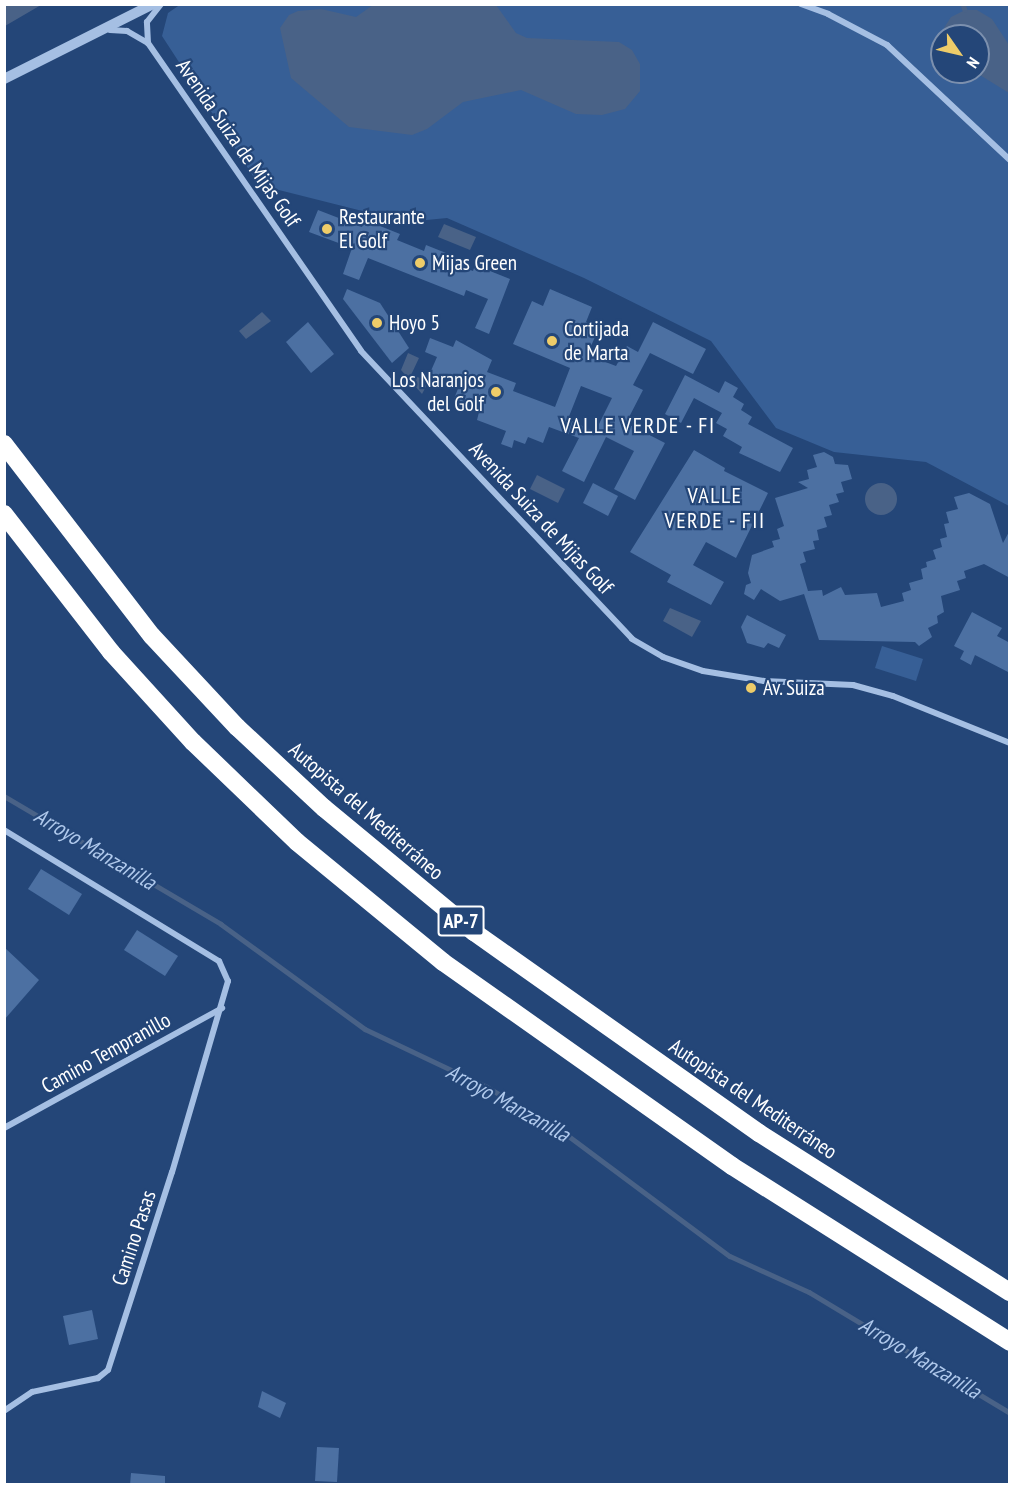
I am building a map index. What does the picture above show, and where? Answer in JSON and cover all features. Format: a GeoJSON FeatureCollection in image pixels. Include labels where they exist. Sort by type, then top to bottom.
{"type":"FeatureCollection","features":[{"type":"Feature","properties":{"kind":"highway","name":"Autopista del Mediterráneo"},"geometry":{"type":"LineString","coordinates":[[4,444],[152,636],[237,727],[324,808],[474,932],[759,1133],[1010,1292]]}},
{"type":"Feature","properties":{"kind":"highway","name":"AP-7"},"geometry":{"type":"LineString","coordinates":[[4,514],[111,652],[192,742],[333,872],[443,962],[732,1166],[1010,1342]]}},
{"type":"Feature","properties":{"kind":"street"},"geometry":{"type":"LineString","coordinates":[[4,79],[153,4]]}},
{"type":"Feature","properties":{"kind":"street"},"geometry":{"type":"LineString","coordinates":[[148,43],[147,22],[161,4]]}},
{"type":"Feature","properties":{"kind":"street"},"geometry":{"type":"LineString","coordinates":[[801,4],[848,23],[887,45],[1010,160]]}},
{"type":"Feature","properties":{"kind":"street"},"geometry":{"type":"LineString","coordinates":[[102,31],[127,31],[148,43]]}},
{"type":"Feature","properties":{"kind":"street","name":"Avenida Suiza de Mijas Golf"},"geometry":{"type":"LineString","coordinates":[[148,43],[362,351],[632,639],[663,657],[703,671],[764,681],[853,685],[893,696],[1010,743]]}},
{"type":"Feature","properties":{"kind":"street","name":"Camino Pasas"},"geometry":{"type":"LineString","coordinates":[[4,830],[219,962],[228,981],[223,1007],[108,1370],[98,1378],[32,1392],[4,1411]]}},
{"type":"Feature","properties":{"kind":"street","name":"Camino Tempranillo"},"geometry":{"type":"LineString","coordinates":[[4,1128],[223,1007]]}},
{"type":"Feature","properties":{"kind":"shaded area"},"geometry":{"type":"Polygon","coordinates":[[[5,4],[41,4],[41,5],[5,26],[5,4]]]}},
{"type":"Feature","properties":{"kind":"shaded area"},"geometry":{"type":"Polygon","coordinates":[[[181,4],[1009,5],[1009,506],[926,462],[834,452],[776,428],[711,341],[584,278],[447,218],[406,222],[259,185],[162,36],[168,13],[181,4]]]}},
{"type":"Feature","properties":{"kind":"shaded area"},"geometry":{"type":"Polygon","coordinates":[[[373,5],[496,5],[516,33],[527,38],[619,42],[632,50],[640,64],[640,91],[625,109],[602,115],[576,114],[521,90],[463,102],[427,129],[412,135],[349,127],[291,78],[280,28],[289,15],[298,11],[321,9],[356,17],[373,5]]]}},
{"type":"Feature","properties":{"kind":"shaded area"},"geometry":{"type":"Polygon","coordinates":[[[965,10],[977,10],[992,19],[1009,45],[1009,93],[990,81],[990,24],[947,24],[951,17],[965,10]]]}},
{"type":"Feature","properties":{"kind":"shaded area"},"geometry":{"type":"Polygon","coordinates":[[[444,224],[476,237],[470,250],[438,237],[444,224]]]}},
{"type":"Feature","properties":{"kind":"shaded area"},"geometry":{"type":"Polygon","coordinates":[[[262,312],[271,321],[246,339],[239,331],[262,312]]]}},
{"type":"Feature","properties":{"kind":"shaded area"},"geometry":{"type":"Polygon","coordinates":[[[408,353],[419,358],[411,375],[429,381],[422,394],[401,370],[408,353]]]}},
{"type":"Feature","properties":{"kind":"shaded area"},"geometry":{"type":"Polygon","coordinates":[[[537,475],[565,489],[558,503],[530,489],[537,475]]]}},
{"type":"Feature","properties":{"kind":"shaded area"},"geometry":{"type":"Polygon","coordinates":[[[881,483],[893,487],[897,499],[893,511],[881,515],[869,511],[865,499],[869,487],[881,483]]]}},
{"type":"Feature","properties":{"kind":"shaded area"},"geometry":{"type":"Polygon","coordinates":[[[670,608],[701,621],[692,637],[663,621],[670,608]]]}},
{"type":"Feature","properties":{"kind":"shaded area"},"geometry":{"type":"Polygon","coordinates":[[[882,646],[923,659],[916,681],[875,668],[882,646]]]}},
{"type":"Feature","properties":{"kind":"building","name":"Mijas Green"},"geometry":{"type":"Polygon","coordinates":[[[318,210],[362,227],[365,220],[400,234],[397,240],[424,251],[426,245],[451,255],[448,262],[473,271],[475,265],[510,279],[489,334],[475,328],[488,299],[466,290],[464,296],[368,258],[359,280],[343,274],[352,248],[309,232],[318,210]]]}},
{"type":"Feature","properties":{"kind":"building","name":"Hoyo 5"},"geometry":{"type":"Polygon","coordinates":[[[347,289],[380,303],[409,348],[392,363],[343,299],[347,289]]]}},
{"type":"Feature","properties":{"kind":"building"},"geometry":{"type":"Polygon","coordinates":[[[550,289],[592,307],[586,322],[599,328],[587,355],[616,366],[627,346],[638,352],[653,322],[706,349],[693,374],[650,353],[633,385],[643,390],[626,423],[665,443],[635,500],[614,489],[634,451],[606,437],[584,482],[562,471],[579,438],[549,427],[543,443],[528,437],[525,444],[514,440],[512,448],[501,444],[506,431],[477,420],[480,408],[454,399],[459,386],[456,383],[430,373],[437,357],[425,352],[430,338],[453,347],[456,340],[492,360],[487,372],[516,383],[513,391],[555,407],[570,368],[513,344],[532,301],[543,306],[550,289]],[[581,386],[568,419],[595,432],[612,398],[581,386]]]}},
{"type":"Feature","properties":{"kind":"building"},"geometry":{"type":"Polygon","coordinates":[[[308,322],[334,354],[311,373],[286,342],[308,322]]]}},
{"type":"Feature","properties":{"kind":"building"},"geometry":{"type":"Polygon","coordinates":[[[685,375],[719,393],[725,381],[738,388],[733,397],[744,404],[741,410],[752,417],[748,424],[793,448],[780,472],[739,453],[742,447],[723,436],[727,429],[716,423],[722,413],[694,398],[681,423],[665,414],[685,375]]]}},
{"type":"Feature","properties":{"kind":"building"},"geometry":{"type":"Polygon","coordinates":[[[694,450],[725,468],[724,471],[768,493],[736,558],[706,542],[693,565],[724,582],[711,605],[667,582],[671,575],[630,552],[694,450]]]}},
{"type":"Feature","properties":{"kind":"building"},"geometry":{"type":"Polygon","coordinates":[[[824,452],[833,457],[835,464],[848,465],[852,479],[841,482],[844,492],[836,494],[839,502],[829,505],[832,515],[824,517],[827,527],[817,530],[819,540],[813,541],[815,549],[803,552],[806,562],[800,564],[808,591],[822,590],[823,596],[841,587],[845,595],[877,593],[881,607],[904,601],[902,593],[911,590],[909,583],[923,579],[921,569],[927,567],[926,562],[936,559],[933,550],[942,547],[940,539],[947,537],[944,524],[949,523],[946,512],[958,509],[954,497],[969,493],[990,504],[1003,543],[1010,530],[1010,578],[984,564],[964,571],[966,578],[957,581],[960,590],[941,596],[944,612],[937,616],[938,623],[928,628],[932,637],[919,646],[915,642],[819,640],[804,594],[780,601],[761,589],[754,600],[744,594],[746,585],[751,583],[748,573],[752,555],[774,547],[772,541],[780,539],[777,529],[784,526],[775,498],[808,488],[798,482],[809,479],[807,470],[817,467],[813,455],[824,452]]]}},
{"type":"Feature","properties":{"kind":"building"},"geometry":{"type":"Polygon","coordinates":[[[593,483],[618,496],[608,516],[583,503],[593,483]]]}},
{"type":"Feature","properties":{"kind":"building"},"geometry":{"type":"Polygon","coordinates":[[[972,612],[1002,628],[997,636],[1010,643],[1010,673],[975,655],[971,665],[960,659],[964,651],[954,646],[972,612]]]}},
{"type":"Feature","properties":{"kind":"building"},"geometry":{"type":"Polygon","coordinates":[[[747,615],[786,635],[779,648],[768,643],[764,648],[747,643],[741,627],[747,615]]]}},
{"type":"Feature","properties":{"kind":"building"},"geometry":{"type":"Polygon","coordinates":[[[41,869],[82,894],[69,915],[28,889],[41,869]]]}},
{"type":"Feature","properties":{"kind":"building"},"geometry":{"type":"Polygon","coordinates":[[[137,930],[178,956],[165,976],[124,950],[137,930]]]}},
{"type":"Feature","properties":{"kind":"building"},"geometry":{"type":"Polygon","coordinates":[[[4,947],[39,980],[4,1020],[4,947]]]}},
{"type":"Feature","properties":{"kind":"building"},"geometry":{"type":"Polygon","coordinates":[[[92,1310],[98,1339],[69,1345],[63,1316],[92,1310]]]}},
{"type":"Feature","properties":{"kind":"building"},"geometry":{"type":"Polygon","coordinates":[[[262,1391],[286,1403],[280,1418],[258,1407],[262,1391]]]}},
{"type":"Feature","properties":{"kind":"building"},"geometry":{"type":"Polygon","coordinates":[[[317,1447],[339,1448],[337,1482],[315,1481],[317,1447]]]}},
{"type":"Feature","properties":{"kind":"building"},"geometry":{"type":"Polygon","coordinates":[[[131,1473],[165,1476],[165,1485],[130,1485],[131,1473]]]}},
{"type":"Feature","properties":{"kind":"waterway"},"geometry":{"type":"LineString","coordinates":[[963,4],[965,10]]}},
{"type":"Feature","properties":{"kind":"waterway","name":"Arroyo Manzanilla"},"geometry":{"type":"LineString","coordinates":[[4,796],[221,924],[365,1029],[487,1087],[562,1131],[730,1256],[809,1292],[1010,1413]]}},
{"type":"Feature","properties":{"kind":"place","name":"Restaurante El Golf"},"geometry":{"type":"Point","coordinates":[327,229]}},
{"type":"Feature","properties":{"kind":"place","name":"Mijas Green"},"geometry":{"type":"Point","coordinates":[420,263]}},
{"type":"Feature","properties":{"kind":"place","name":"Hoyo 5"},"geometry":{"type":"Point","coordinates":[377,323]}},
{"type":"Feature","properties":{"kind":"place","name":"Cortijada de Marta"},"geometry":{"type":"Point","coordinates":[552,341]}},
{"type":"Feature","properties":{"kind":"place","name":"Los Naranjos del Golf"},"geometry":{"type":"Point","coordinates":[496,392]}},
{"type":"Feature","properties":{"kind":"place","name":"Av. Suiza"},"geometry":{"type":"Point","coordinates":[751,688]}},
{"type":"Feature","properties":{"kind":"district","name":"VALLE VERDE - FI"},"geometry":{"type":"Point","coordinates":[638,426]}},
{"type":"Feature","properties":{"kind":"district","name":"VALLE VERDE - FII"},"geometry":{"type":"Point","coordinates":[715,508]}}]}
